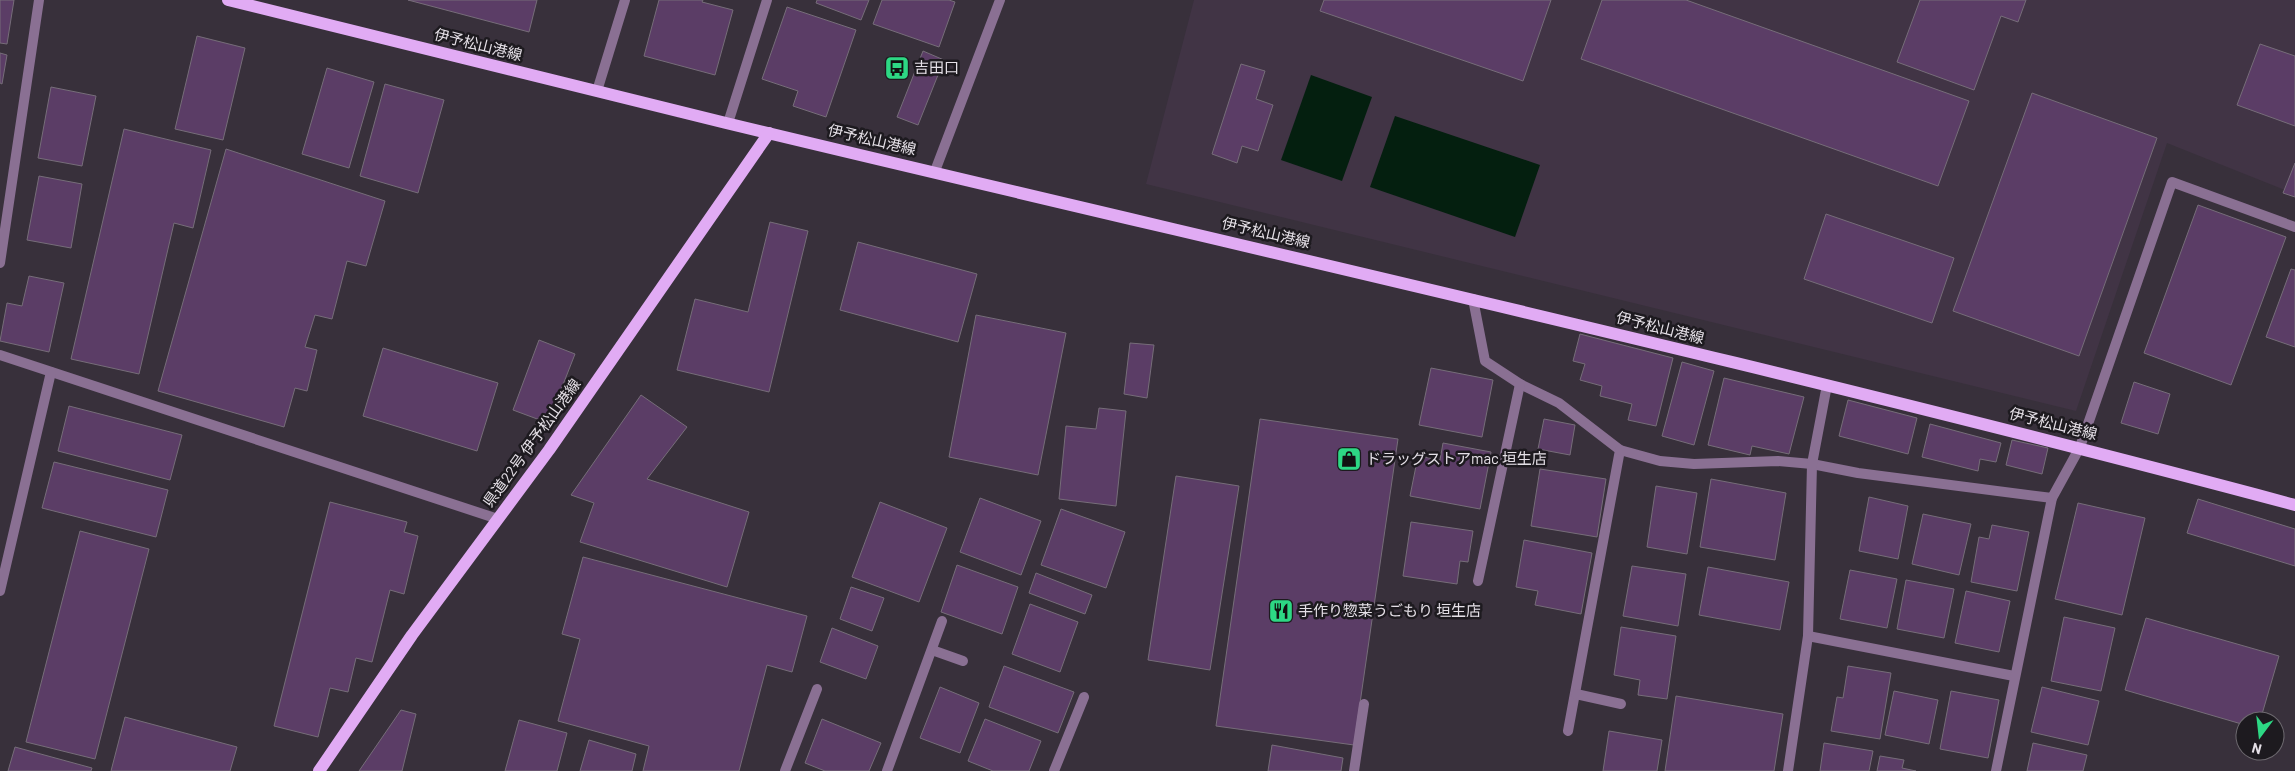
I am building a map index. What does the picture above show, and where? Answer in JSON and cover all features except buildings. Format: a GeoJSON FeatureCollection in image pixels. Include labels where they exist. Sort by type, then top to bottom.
{"type":"FeatureCollection","features":[{"type":"Feature","properties":{"kind":"main road","name":"伊予松山港線"},"geometry":{"type":"LineString","coordinates":[[228,0],[728,123],[1826,384],[2080,447],[2295,505]]}},
{"type":"Feature","properties":{"kind":"main road","name":"県道22号 伊予松山港線"},"geometry":{"type":"LineString","coordinates":[[319,771],[412,635],[549,450],[770,133]]}},
{"type":"Feature","properties":{"kind":"street"},"geometry":{"type":"LineString","coordinates":[[0,263],[39,0]]}},
{"type":"Feature","properties":{"kind":"street"},"geometry":{"type":"LineString","coordinates":[[597,91],[625,0]]}},
{"type":"Feature","properties":{"kind":"street"},"geometry":{"type":"LineString","coordinates":[[728,123],[767,0]]}},
{"type":"Feature","properties":{"kind":"street"},"geometry":{"type":"LineString","coordinates":[[935,171],[1000,0]]}},
{"type":"Feature","properties":{"kind":"street"},"geometry":{"type":"LineString","coordinates":[[1996,771],[2052,498],[2080,447],[2172,182],[2295,227]]}},
{"type":"Feature","properties":{"kind":"street"},"geometry":{"type":"LineString","coordinates":[[1473,299],[1485,362],[1520,384],[1559,403],[1620,450],[1660,461],[1694,464],[1778,461],[1812,464],[1858,473],[2052,498]]}},
{"type":"Feature","properties":{"kind":"street"},"geometry":{"type":"LineString","coordinates":[[0,355],[498,519]]}},
{"type":"Feature","properties":{"kind":"street"},"geometry":{"type":"LineString","coordinates":[[0,591],[51,372]]}},
{"type":"Feature","properties":{"kind":"street"},"geometry":{"type":"LineString","coordinates":[[1478,581],[1520,384]]}},
{"type":"Feature","properties":{"kind":"street"},"geometry":{"type":"LineString","coordinates":[[1788,771],[1808,636],[1812,464],[1826,384]]}},
{"type":"Feature","properties":{"kind":"street"},"geometry":{"type":"LineString","coordinates":[[1568,731],[1620,450]]}},
{"type":"Feature","properties":{"kind":"street"},"geometry":{"type":"LineString","coordinates":[[888,771],[942,621]]}},
{"type":"Feature","properties":{"kind":"street"},"geometry":{"type":"LineString","coordinates":[[1808,636],[2014,676]]}},
{"type":"Feature","properties":{"kind":"street"},"geometry":{"type":"LineString","coordinates":[[932,650],[963,661]]}},
{"type":"Feature","properties":{"kind":"street"},"geometry":{"type":"LineString","coordinates":[[785,771],[817,689]]}},
{"type":"Feature","properties":{"kind":"street"},"geometry":{"type":"LineString","coordinates":[[1576,694],[1621,704]]}},
{"type":"Feature","properties":{"kind":"street"},"geometry":{"type":"LineString","coordinates":[[1054,771],[1084,696]]}},
{"type":"Feature","properties":{"kind":"street"},"geometry":{"type":"LineString","coordinates":[[1354,771],[1364,704]]}},
{"type":"Feature","properties":{"kind":"shaded area"},"geometry":{"type":"Polygon","coordinates":[[[1194,0],[2295,0],[2295,194],[2167,143],[2076,411],[1146,184],[1194,0]]]}},
{"type":"Feature","properties":{"kind":"shaded area"},"geometry":{"type":"Polygon","coordinates":[[[1311,75],[1372,97],[1342,181],[1281,160],[1311,75]]]}},
{"type":"Feature","properties":{"kind":"shaded area"},"geometry":{"type":"Polygon","coordinates":[[[1395,116],[1540,165],[1515,237],[1370,187],[1395,116]]]}},
{"type":"Feature","properties":{"kind":"place","name":"吉田口"},"geometry":{"type":"Point","coordinates":[897,68]}},
{"type":"Feature","properties":{"kind":"place","name":"ドラッグストアmac 垣生店"},"geometry":{"type":"Point","coordinates":[1349,459]}},
{"type":"Feature","properties":{"kind":"place","name":"手作り惣菜うごもり 垣生店"},"geometry":{"type":"Point","coordinates":[1281,611]}}]}
